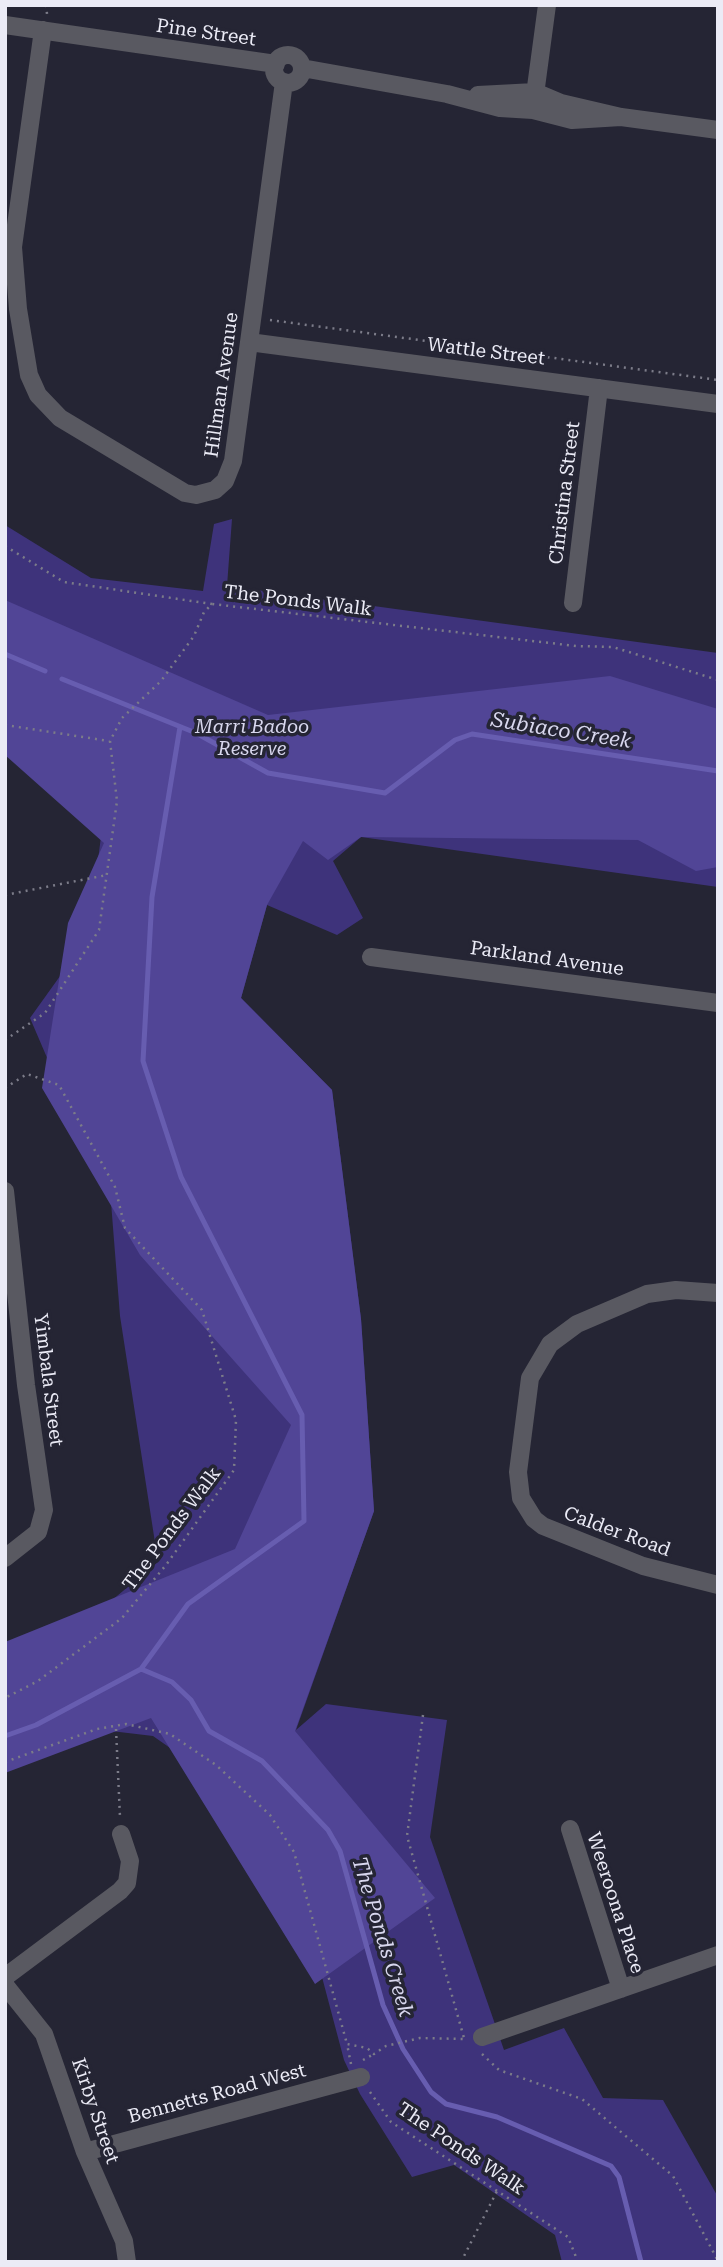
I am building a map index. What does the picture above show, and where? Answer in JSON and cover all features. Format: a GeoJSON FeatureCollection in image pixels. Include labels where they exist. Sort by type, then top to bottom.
{"type":"FeatureCollection","features":[{"type":"Feature","properties":{"kind":"street"},"geometry":{"type":"LineString","coordinates":[[534,101],[547,5]]}},
{"type":"Feature","properties":{"kind":"street","name":"Pine Street"},"geometry":{"type":"LineString","coordinates":[[5,25],[275,64]]}},
{"type":"Feature","properties":{"kind":"street","name":"Hillman Avenue"},"geometry":{"type":"LineString","coordinates":[[43,30],[15,228],[12,308],[29,375],[48,407],[73,428],[175,488],[196,495],[215,490],[231,471],[284,82]]}},
{"type":"Feature","properties":{"kind":"street"},"geometry":{"type":"LineString","coordinates":[[290,55],[298,59],[302,68],[297,79],[284,82],[277,77],[275,64],[281,57],[290,55]]}},
{"type":"Feature","properties":{"kind":"street"},"geometry":{"type":"LineString","coordinates":[[302,68],[447,94],[495,95],[561,103],[621,117],[718,130]]}},
{"type":"Feature","properties":{"kind":"street","name":"Wattle Street"},"geometry":{"type":"LineString","coordinates":[[249,342],[718,404]]}},
{"type":"Feature","properties":{"kind":"street","name":"Christina Street"},"geometry":{"type":"LineString","coordinates":[[573,603],[599,388]]}},
{"type":"Feature","properties":{"kind":"street","name":"Parkland Avenue"},"geometry":{"type":"LineString","coordinates":[[371,957],[718,1003]]}},
{"type":"Feature","properties":{"kind":"street","name":"Yimbala Street"},"geometry":{"type":"LineString","coordinates":[[5,1191],[26,1385],[44,1510],[38,1532],[5,1558]]}},
{"type":"Feature","properties":{"kind":"street","name":"Calder Road"},"geometry":{"type":"LineString","coordinates":[[718,1293],[676,1290],[647,1294],[562,1333],[541,1355],[530,1378],[518,1472],[521,1498],[534,1518],[543,1526],[643,1566],[718,1585]]}},
{"type":"Feature","properties":{"kind":"street","name":"Weeroona Place"},"geometry":{"type":"LineString","coordinates":[[569,1829],[621,1989]]}},
{"type":"Feature","properties":{"kind":"street"},"geometry":{"type":"LineString","coordinates":[[5,1977],[127,1883],[130,1861],[121,1835]]}},
{"type":"Feature","properties":{"kind":"street"},"geometry":{"type":"LineString","coordinates":[[482,2037],[718,1955]]}},
{"type":"Feature","properties":{"kind":"street","name":"Kirby Street"},"geometry":{"type":"LineString","coordinates":[[5,1985],[44,2034],[85,2152],[124,2241],[127,2262]]}},
{"type":"Feature","properties":{"kind":"street","name":"Bennetts Road West"},"geometry":{"type":"LineString","coordinates":[[85,2152],[361,2077]]}},
{"type":"Feature","properties":{"kind":"path","name":"Wattle Street"},"geometry":{"type":"LineString","coordinates":[[270,320],[718,380]]}},
{"type":"Feature","properties":{"kind":"path"},"geometry":{"type":"LineString","coordinates":[[5,546],[64,582],[212,604]]}},
{"type":"Feature","properties":{"kind":"path","name":"The Ponds Walk"},"geometry":{"type":"LineString","coordinates":[[110,741],[122,718],[161,681],[194,636],[204,612],[212,604],[576,646],[613,647],[718,680]]}},
{"type":"Feature","properties":{"kind":"path"},"geometry":{"type":"LineString","coordinates":[[5,725],[110,741],[117,801],[99,930],[45,1013],[5,1040]]}},
{"type":"Feature","properties":{"kind":"path"},"geometry":{"type":"LineString","coordinates":[[5,895],[107,875]]}},
{"type":"Feature","properties":{"kind":"path","name":"The Ponds Walk"},"geometry":{"type":"LineString","coordinates":[[5,1088],[27,1074],[59,1084],[115,1187],[125,1228],[202,1310],[236,1420],[234,1470],[157,1576],[122,1618],[38,1681],[5,1698]]}},
{"type":"Feature","properties":{"kind":"path","name":"The Ponds Walk"},"geometry":{"type":"LineString","coordinates":[[5,1762],[97,1729],[116,1728],[126,1724],[147,1726],[170,1734],[216,1765],[270,1815],[294,1852],[352,2068],[391,2122],[568,2237],[578,2262]]}},
{"type":"Feature","properties":{"kind":"path"},"geometry":{"type":"LineString","coordinates":[[116,1728],[121,1835]]}},
{"type":"Feature","properties":{"kind":"path"},"geometry":{"type":"LineString","coordinates":[[347,2044],[367,2048],[374,2054],[386,2046],[420,2038],[482,2037]]}},
{"type":"Feature","properties":{"kind":"path"},"geometry":{"type":"LineString","coordinates":[[461,2262],[497,2191]]}},
{"type":"Feature","properties":{"kind":"green space","name":"Marri Badoo Reserve"},"geometry":{"type":"Polygon","coordinates":[[[232,519],[227,586],[718,653],[718,887],[361,837],[333,861],[363,918],[337,935],[267,905],[241,998],[332,1090],[361,1319],[374,1511],[296,1730],[326,1704],[447,1720],[430,1837],[504,2050],[564,2028],[603,2098],[663,2100],[718,2197],[718,2262],[562,2262],[555,2235],[454,2165],[412,2177],[360,2094],[344,2060],[301,1898],[210,1776],[153,1736],[111,1731],[18,1678],[158,1562],[120,1316],[109,1177],[72,1116],[30,1018],[88,937],[109,775],[5,747],[5,525],[91,578],[203,591],[214,524],[232,519]]]}},
{"type":"Feature","properties":{"kind":"green space","name":"Marri Badoo Reserve"},"geometry":{"type":"Polygon","coordinates":[[[5,600],[268,715],[610,676],[718,709],[718,867],[696,871],[638,840],[361,837],[328,860],[303,841],[267,905],[241,998],[332,1090],[361,1319],[374,1511],[295,1731],[435,1898],[315,1984],[151,1718],[5,1773],[5,1642],[235,1549],[291,1425],[140,1255],[42,1088],[68,923],[104,843],[5,755],[5,600]]]}},
{"type":"Feature","properties":{"kind":"waterway","name":"Subiaco Creek"},"geometry":{"type":"LineString","coordinates":[[5,654],[45,671]]}},
{"type":"Feature","properties":{"kind":"waterway","name":"Subiaco Creek"},"geometry":{"type":"LineString","coordinates":[[62,679],[196,733],[268,773],[385,793],[455,740],[472,734],[718,771]]}},
{"type":"Feature","properties":{"kind":"waterway","name":"The Ponds Creek"},"geometry":{"type":"LineString","coordinates":[[180,727],[152,897],[143,1061],[181,1177],[302,1415],[304,1521],[188,1604],[141,1669],[172,1682],[191,1700],[209,1731],[262,1761],[328,1830],[340,1851],[383,2005],[403,2049],[431,2092],[446,2104],[497,2117],[611,2166],[619,2177],[641,2262]]}},
{"type":"Feature","properties":{"kind":"waterway"},"geometry":{"type":"LineString","coordinates":[[5,1736],[36,1725],[141,1669]]}}]}
